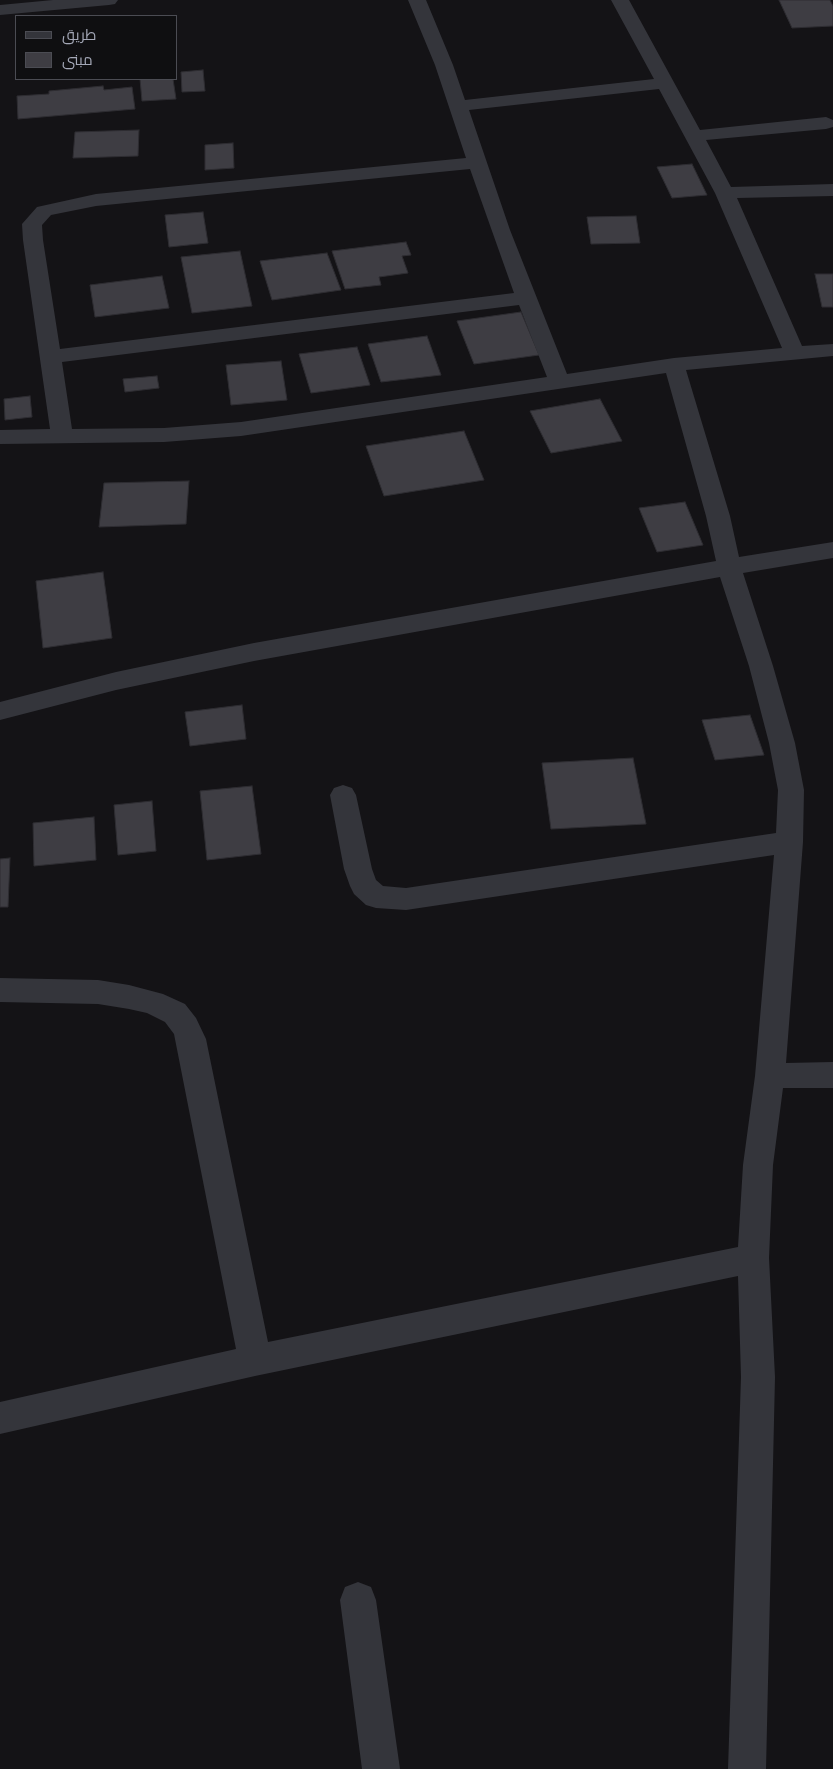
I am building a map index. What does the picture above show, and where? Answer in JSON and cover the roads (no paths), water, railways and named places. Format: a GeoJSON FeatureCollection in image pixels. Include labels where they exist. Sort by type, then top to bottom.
{"type":"FeatureCollection","features":[{"type":"Feature","properties":{"kind":"street"},"geometry":{"type":"LineString","coordinates":[[0,10],[109,0]]}},
{"type":"Feature","properties":{"kind":"street"},"geometry":{"type":"LineString","coordinates":[[417,0],[444,65],[526,298],[559,381]]}},
{"type":"Feature","properties":{"kind":"street"},"geometry":{"type":"LineString","coordinates":[[620,0],[725,193],[794,352]]}},
{"type":"Feature","properties":{"kind":"street"},"geometry":{"type":"LineString","coordinates":[[458,106],[664,83]]}},
{"type":"Feature","properties":{"kind":"street"},"geometry":{"type":"LineString","coordinates":[[693,136],[826,123]]}},
{"type":"Feature","properties":{"kind":"street"},"geometry":{"type":"LineString","coordinates":[[62,436],[33,240],[32,224],[44,211],[96,200],[477,163]]}},
{"type":"Feature","properties":{"kind":"street"},"geometry":{"type":"LineString","coordinates":[[725,193],[833,190]]}},
{"type":"Feature","properties":{"kind":"street"},"geometry":{"type":"LineString","coordinates":[[51,357],[526,298]]}},
{"type":"Feature","properties":{"kind":"street"},"geometry":{"type":"LineString","coordinates":[[0,437],[164,435],[241,429],[674,365],[794,352],[833,350]]}},
{"type":"Feature","properties":{"kind":"street"},"geometry":{"type":"LineString","coordinates":[[674,365],[718,516],[729,568],[761,666],[782,744],[791,790],[789,842],[770,1076],[758,1165],[754,1258],[758,1377],[747,1769]]}},
{"type":"Feature","properties":{"kind":"street"},"geometry":{"type":"LineString","coordinates":[[0,711],[116,681],[254,652],[833,550]]}},
{"type":"Feature","properties":{"kind":"street"},"geometry":{"type":"LineString","coordinates":[[343,795],[358,869],[364,886],[376,897],[406,899],[789,842]]}},
{"type":"Feature","properties":{"kind":"street"},"geometry":{"type":"LineString","coordinates":[[0,990],[98,992],[129,997],[153,1002],[175,1013],[186,1027],[191,1038],[255,1360]]}},
{"type":"Feature","properties":{"kind":"street"},"geometry":{"type":"LineString","coordinates":[[770,1076],[833,1075]]}},
{"type":"Feature","properties":{"kind":"street"},"geometry":{"type":"LineString","coordinates":[[0,1418],[255,1360],[754,1258]]}},
{"type":"Feature","properties":{"kind":"street"},"geometry":{"type":"LineString","coordinates":[[358,1600],[381,1769]]}}]}
